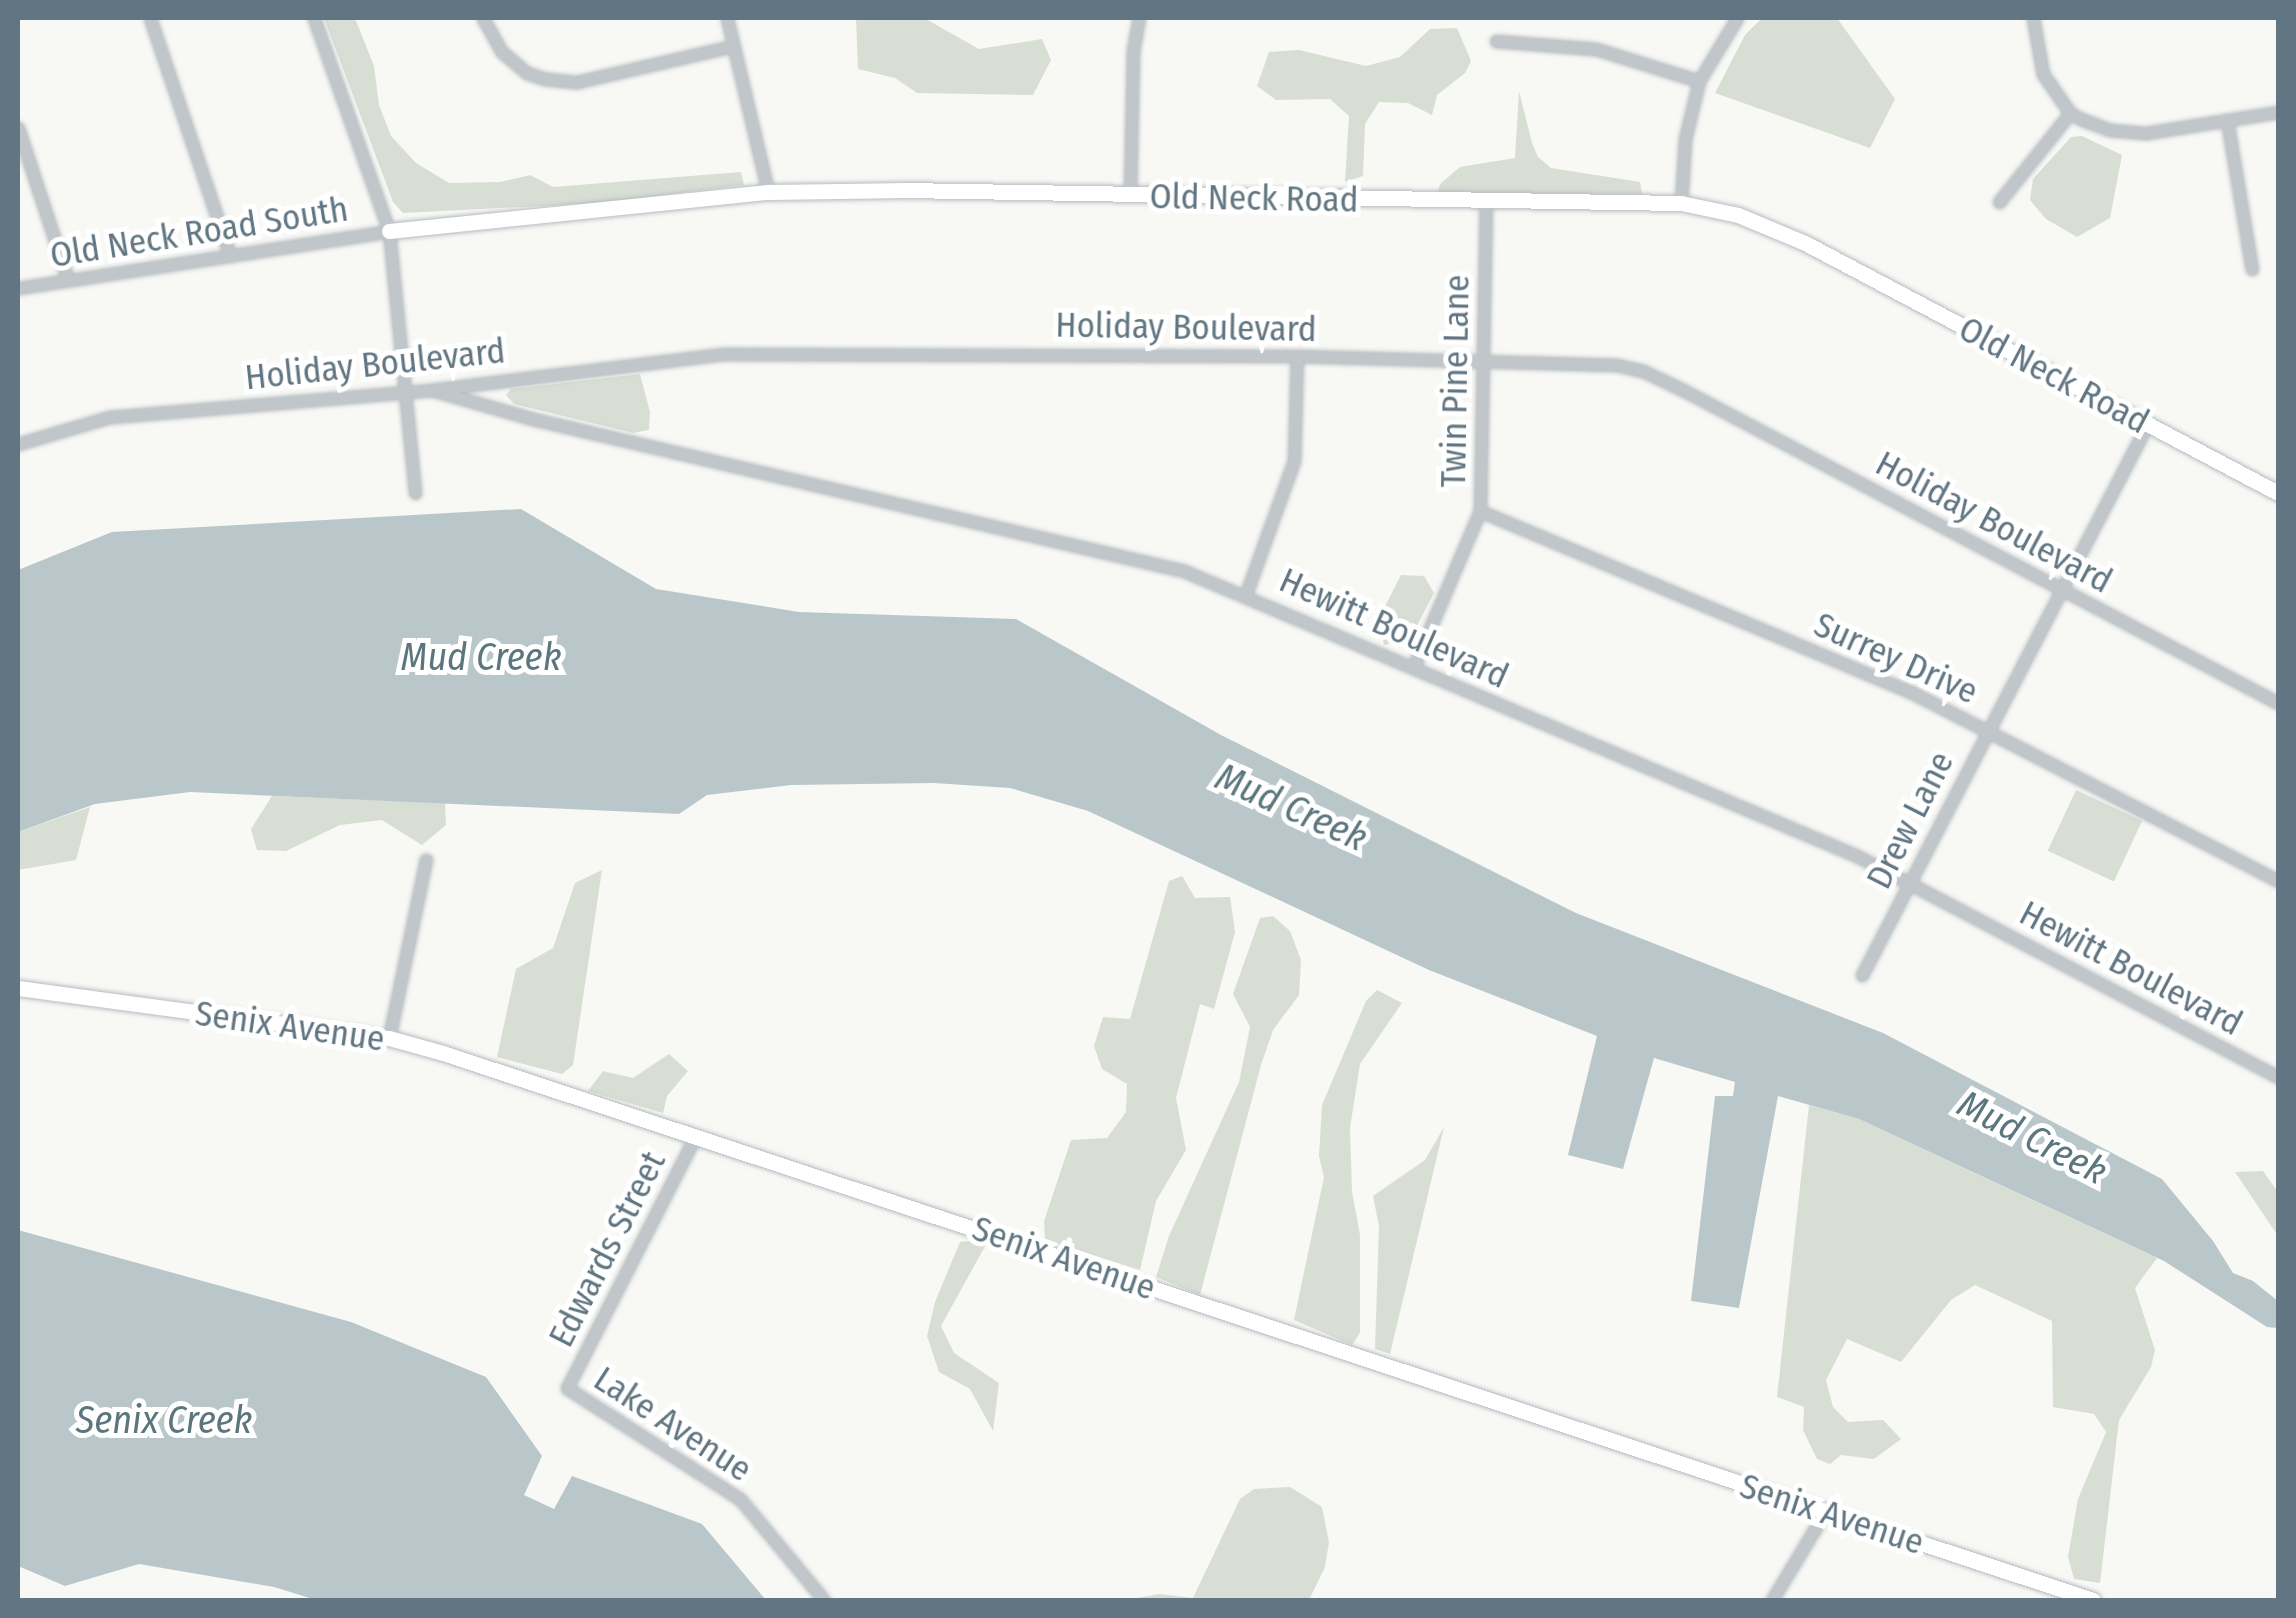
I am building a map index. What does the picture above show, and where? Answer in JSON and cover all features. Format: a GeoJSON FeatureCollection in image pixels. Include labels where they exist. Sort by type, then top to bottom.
{"type":"FeatureCollection","features":[{"type":"Feature","properties":{"kind":"street"},"geometry":{"type":"LineString","coordinates":[[150,18],[230,256]]}},
{"type":"Feature","properties":{"kind":"street"},"geometry":{"type":"LineString","coordinates":[[314,18],[389,231],[415,493]]}},
{"type":"Feature","properties":{"kind":"street"},"geometry":{"type":"LineString","coordinates":[[483,18],[502,52],[527,73],[546,79],[578,82],[733,46]]}},
{"type":"Feature","properties":{"kind":"street"},"geometry":{"type":"LineString","coordinates":[[727,18],[768,192]]}},
{"type":"Feature","properties":{"kind":"street"},"geometry":{"type":"LineString","coordinates":[[1130,195],[1133,50],[1139,18]]}},
{"type":"Feature","properties":{"kind":"street"},"geometry":{"type":"LineString","coordinates":[[1681,204],[1685,139],[1700,82],[1737,18]]}},
{"type":"Feature","properties":{"kind":"street"},"geometry":{"type":"LineString","coordinates":[[2034,18],[2043,74],[2070,113],[2129,133],[2278,112]]}},
{"type":"Feature","properties":{"kind":"street"},"geometry":{"type":"LineString","coordinates":[[1496,41],[1596,49],[1700,82]]}},
{"type":"Feature","properties":{"kind":"street"},"geometry":{"type":"LineString","coordinates":[[2000,202],[2070,113]]}},
{"type":"Feature","properties":{"kind":"street"},"geometry":{"type":"LineString","coordinates":[[2227,120],[2252,269]]}},
{"type":"Feature","properties":{"kind":"street"},"geometry":{"type":"LineString","coordinates":[[18,128],[68,280]]}},
{"type":"Feature","properties":{"kind":"street","name":"Old Neck Road"},"geometry":{"type":"LineString","coordinates":[[389,231],[768,192],[1681,204],[1721,210],[1778,230],[2278,493]]}},
{"type":"Feature","properties":{"kind":"street","name":"Twin Pine Lane"},"geometry":{"type":"LineString","coordinates":[[1413,668],[1480,510],[1486,202]]}},
{"type":"Feature","properties":{"kind":"street","name":"Old Neck Road South"},"geometry":{"type":"LineString","coordinates":[[18,288],[389,231]]}},
{"type":"Feature","properties":{"kind":"street","name":"Holiday Boulevard"},"geometry":{"type":"LineString","coordinates":[[18,444],[110,417],[430,390],[725,354],[1297,356],[1589,363],[1643,371],[2278,703]]}},
{"type":"Feature","properties":{"kind":"street"},"geometry":{"type":"LineString","coordinates":[[1246,594],[1294,461],[1297,356]]}},
{"type":"Feature","properties":{"kind":"street","name":"Hewitt Boulevard"},"geometry":{"type":"LineString","coordinates":[[430,390],[518,416],[1135,556],[1246,594],[1857,856],[2278,1076]]}},
{"type":"Feature","properties":{"kind":"street","name":"Drew Lane"},"geometry":{"type":"LineString","coordinates":[[1862,975],[2148,425]]}},
{"type":"Feature","properties":{"kind":"street","name":"Surrey Drive"},"geometry":{"type":"LineString","coordinates":[[1480,510],[1911,692],[2278,881]]}},
{"type":"Feature","properties":{"kind":"street"},"geometry":{"type":"LineString","coordinates":[[389,1038],[426,860]]}},
{"type":"Feature","properties":{"kind":"street","name":"Senix Avenue"},"geometry":{"type":"LineString","coordinates":[[18,988],[389,1038],[696,1135],[2093,1600]]}},
{"type":"Feature","properties":{"kind":"street","name":"Edwards Street"},"geometry":{"type":"LineString","coordinates":[[567,1388],[696,1135]]}},
{"type":"Feature","properties":{"kind":"street","name":"Lake Avenue"},"geometry":{"type":"LineString","coordinates":[[567,1388],[740,1499],[824,1600]]}},
{"type":"Feature","properties":{"kind":"street"},"geometry":{"type":"LineString","coordinates":[[1772,1600],[1825,1512]]}},
{"type":"Feature","properties":{"kind":"shaded area"},"geometry":{"type":"Polygon","coordinates":[[[324,18],[355,18],[374,66],[379,105],[391,136],[416,163],[449,183],[500,182],[530,175],[553,187],[741,172],[744,185],[599,203],[403,213],[393,202],[324,18]]]}},
{"type":"Feature","properties":{"kind":"shaded area"},"geometry":{"type":"Polygon","coordinates":[[[856,18],[924,18],[979,49],[1042,39],[1051,60],[1033,95],[917,93],[895,78],[858,69],[856,18]]]}},
{"type":"Feature","properties":{"kind":"shaded area"},"geometry":{"type":"Polygon","coordinates":[[[1762,18],[1837,18],[1895,99],[1870,148],[1715,93],[1745,35],[1762,18]]]}},
{"type":"Feature","properties":{"kind":"shaded area"},"geometry":{"type":"Polygon","coordinates":[[[1457,28],[1471,61],[1465,73],[1437,95],[1432,115],[1408,103],[1379,102],[1365,124],[1363,176],[1345,182],[1349,116],[1330,99],[1276,100],[1257,86],[1269,52],[1299,50],[1366,66],[1400,57],[1430,29],[1457,28]]]}},
{"type":"Feature","properties":{"kind":"shaded area"},"geometry":{"type":"Polygon","coordinates":[[[1519,91],[1532,143],[1538,157],[1551,168],[1640,182],[1642,194],[1437,195],[1440,184],[1460,167],[1515,158],[1519,91]]]}},
{"type":"Feature","properties":{"kind":"shaded area"},"geometry":{"type":"Polygon","coordinates":[[[2082,136],[2122,155],[2110,218],[2077,237],[2046,219],[2030,200],[2033,179],[2071,137],[2082,136]]]}},
{"type":"Feature","properties":{"kind":"shaded area"},"geometry":{"type":"Polygon","coordinates":[[[640,374],[650,412],[649,430],[633,433],[514,404],[506,395],[511,389],[640,374]]]}},
{"type":"Feature","properties":{"kind":"shaded area"},"geometry":{"type":"Polygon","coordinates":[[[1401,575],[1424,576],[1434,593],[1410,639],[1384,645],[1379,618],[1401,575]]]}},
{"type":"Feature","properties":{"kind":"shaded area"},"geometry":{"type":"Polygon","coordinates":[[[2076,790],[2142,821],[2114,882],[2048,851],[2076,790]]]}},
{"type":"Feature","properties":{"kind":"shaded area"},"geometry":{"type":"Polygon","coordinates":[[[272,796],[445,803],[446,825],[422,845],[382,820],[340,825],[286,851],[257,850],[251,829],[272,796]]]}},
{"type":"Feature","properties":{"kind":"shaded area"},"geometry":{"type":"Polygon","coordinates":[[[90,807],[76,860],[18,870],[18,832],[90,807]]]}},
{"type":"Feature","properties":{"kind":"shaded area"},"geometry":{"type":"Polygon","coordinates":[[[602,870],[573,1065],[562,1074],[497,1057],[516,969],[553,948],[575,883],[602,870]]]}},
{"type":"Feature","properties":{"kind":"shaded area"},"geometry":{"type":"Polygon","coordinates":[[[1182,876],[1195,898],[1230,897],[1235,932],[1214,1009],[1200,1004],[1176,1098],[1186,1150],[1156,1201],[1140,1270],[1045,1240],[1044,1221],[1071,1140],[1107,1138],[1126,1112],[1127,1084],[1102,1069],[1094,1046],[1103,1017],[1130,1019],[1169,881],[1182,876]]]}},
{"type":"Feature","properties":{"kind":"shaded area"},"geometry":{"type":"Polygon","coordinates":[[[1273,916],[1290,931],[1301,960],[1299,995],[1273,1030],[1261,1065],[1200,1295],[1156,1277],[1169,1236],[1239,1082],[1250,1027],[1233,994],[1260,918],[1273,916]]]}},
{"type":"Feature","properties":{"kind":"shaded area"},"geometry":{"type":"Polygon","coordinates":[[[1377,990],[1402,1003],[1360,1064],[1350,1128],[1352,1192],[1360,1235],[1360,1333],[1352,1345],[1294,1320],[1324,1177],[1319,1156],[1322,1105],[1366,1001],[1377,990]]]}},
{"type":"Feature","properties":{"kind":"shaded area"},"geometry":{"type":"Polygon","coordinates":[[[669,1054],[688,1071],[667,1096],[663,1113],[588,1091],[603,1071],[633,1078],[669,1054]]]}},
{"type":"Feature","properties":{"kind":"shaded area"},"geometry":{"type":"Polygon","coordinates":[[[1809,1105],[1859,1119],[2157,1258],[2135,1288],[2155,1350],[2151,1367],[2119,1420],[2100,1583],[2074,1579],[2068,1557],[2078,1499],[2106,1432],[2094,1414],[2053,1407],[2052,1321],[1975,1285],[1951,1300],[1901,1362],[1847,1339],[1826,1380],[1833,1407],[1848,1422],[1883,1420],[1901,1439],[1874,1459],[1841,1455],[1830,1464],[1817,1459],[1803,1430],[1804,1407],[1777,1397],[1809,1105]]]}},
{"type":"Feature","properties":{"kind":"shaded area"},"geometry":{"type":"Polygon","coordinates":[[[1444,1127],[1390,1354],[1375,1349],[1379,1226],[1373,1196],[1425,1160],[1444,1127]]]}},
{"type":"Feature","properties":{"kind":"shaded area"},"geometry":{"type":"Polygon","coordinates":[[[2263,1171],[2278,1192],[2278,1236],[2235,1172],[2263,1171]]]}},
{"type":"Feature","properties":{"kind":"shaded area"},"geometry":{"type":"Polygon","coordinates":[[[989,1239],[941,1326],[954,1353],[999,1383],[993,1431],[970,1389],[939,1372],[927,1336],[935,1302],[960,1242],[989,1239]]]}},
{"type":"Feature","properties":{"kind":"shaded area"},"geometry":{"type":"Polygon","coordinates":[[[1290,1487],[1322,1507],[1329,1542],[1325,1567],[1309,1600],[1125,1600],[1160,1594],[1193,1598],[1240,1499],[1254,1489],[1290,1487]]]}},
{"type":"Feature","properties":{"kind":"water","name":"Mud Creek"},"geometry":{"type":"Polygon","coordinates":[[[521,509],[656,589],[799,612],[1016,619],[1221,735],[1576,913],[1883,1033],[2162,1179],[2213,1241],[2233,1273],[2253,1281],[2278,1301],[2278,1328],[2267,1327],[2164,1261],[1859,1119],[1778,1096],[1739,1308],[1691,1301],[1715,1096],[1733,1096],[1735,1082],[1654,1058],[1623,1169],[1568,1155],[1597,1036],[1429,970],[1088,811],[1010,788],[934,783],[791,785],[707,795],[679,814],[190,792],[95,804],[18,832],[18,570],[112,532],[521,509]]]}},
{"type":"Feature","properties":{"kind":"water","name":"Senix Creek"},"geometry":{"type":"Polygon","coordinates":[[[18,1230],[351,1322],[486,1377],[542,1456],[524,1495],[554,1509],[572,1476],[702,1524],[766,1600],[316,1600],[274,1587],[139,1564],[65,1586],[18,1566],[18,1230]]]}}]}
